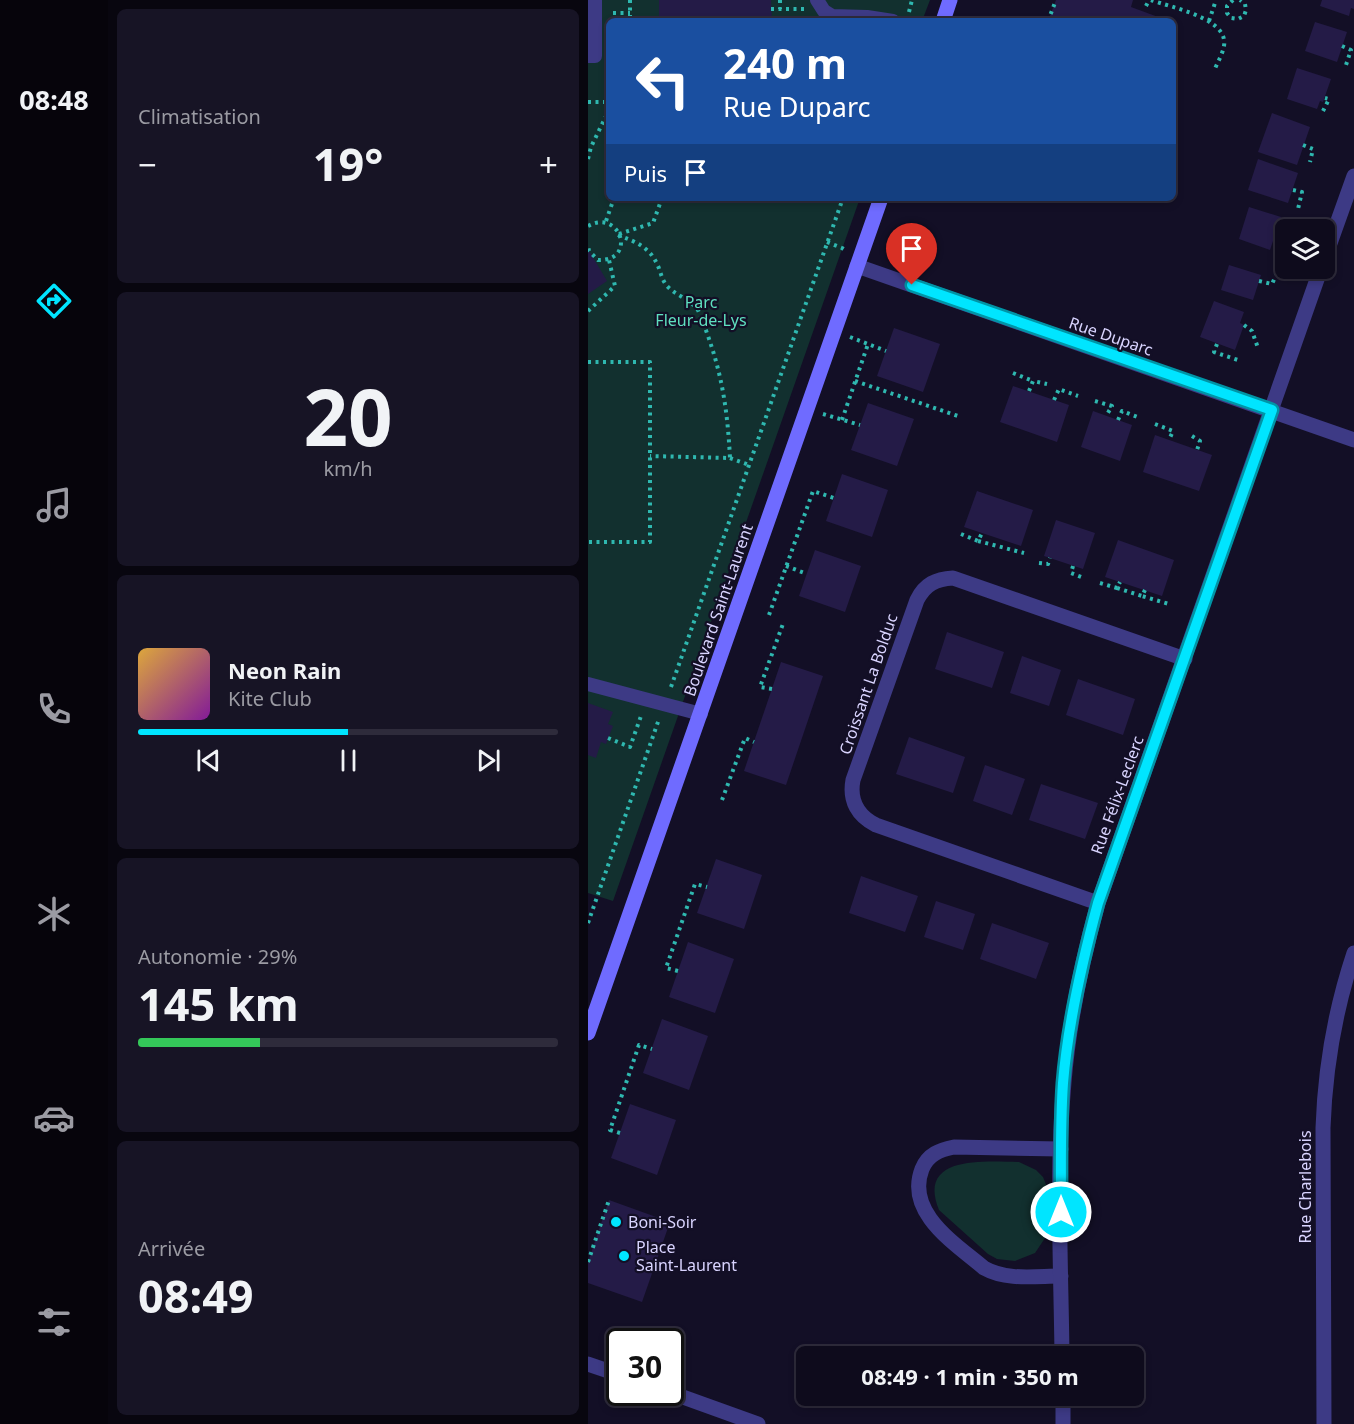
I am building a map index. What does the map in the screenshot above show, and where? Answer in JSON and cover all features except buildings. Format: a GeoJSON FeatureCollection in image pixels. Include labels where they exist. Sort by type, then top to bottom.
{"type":"FeatureCollection","features":[{"type":"Feature","properties":{"kind":"street"},"geometry":{"type":"LineString","coordinates":[[944,18],[950,0]]}},
{"type":"Feature","properties":{"kind":"street"},"geometry":{"type":"LineString","coordinates":[[1335,229],[1354,176]]}},
{"type":"Feature","properties":{"kind":"street","name":"Boulevard Saint-Laurent"},"geometry":{"type":"LineString","coordinates":[[588,1033],[880,201]]}},
{"type":"Feature","properties":{"kind":"street","name":"Rue Duparc"},"geometry":{"type":"LineString","coordinates":[[857,266],[1354,440]]}},
{"type":"Feature","properties":{"kind":"street","name":"Rue Félix-Leclerc"},"geometry":{"type":"LineString","coordinates":[[1062,1346],[1061,1149],[1067,1049],[1079,978],[1098,903],[1318,279]]}},
{"type":"Feature","properties":{"kind":"street","name":"Croissant La Bolduc"},"geometry":{"type":"LineString","coordinates":[[1098,903],[876,825],[867,821],[855,806],[852,798],[854,780],[916,600],[926,586],[934,581],[953,579],[1185,659]]}},
{"type":"Feature","properties":{"kind":"street","name":"Rue Charlebois"},"geometry":{"type":"LineString","coordinates":[[1324,1424],[1323,1128],[1325,1085],[1338,1012],[1354,953]]}},
{"type":"Feature","properties":{"kind":"street"},"geometry":{"type":"LineString","coordinates":[[1061,1149],[966,1147],[941,1150],[932,1154],[924,1164],[919,1188],[921,1202],[934,1224],[984,1268],[1003,1275],[1061,1276]]}},
{"type":"Feature","properties":{"kind":"street"},"geometry":{"type":"LineString","coordinates":[[588,1364],[606,1370]]}},
{"type":"Feature","properties":{"kind":"street"},"geometry":{"type":"LineString","coordinates":[[684,1397],[758,1424]]}},
{"type":"Feature","properties":{"kind":"street"},"geometry":{"type":"LineString","coordinates":[[1063,1406],[1063,1424]]}},
{"type":"Feature","properties":{"kind":"lane"},"geometry":{"type":"LineString","coordinates":[[588,56],[595,56],[595,0]]}},
{"type":"Feature","properties":{"kind":"lane"},"geometry":{"type":"LineString","coordinates":[[812,4],[832,16],[877,18]]}},
{"type":"Feature","properties":{"kind":"lane"},"geometry":{"type":"LineString","coordinates":[[588,684],[701,714]]}},
{"type":"Feature","properties":{"kind":"path"},"geometry":{"type":"LineString","coordinates":[[630,0],[630,18]]}},
{"type":"Feature","properties":{"kind":"path"},"geometry":{"type":"LineString","coordinates":[[780,0],[780,9]]}},
{"type":"Feature","properties":{"kind":"path"},"geometry":{"type":"LineString","coordinates":[[910,7],[912,0]]}},
{"type":"Feature","properties":{"kind":"path"},"geometry":{"type":"LineString","coordinates":[[1049,18],[1056,0]]}},
{"type":"Feature","properties":{"kind":"path"},"geometry":{"type":"LineString","coordinates":[[1146,6],[1150,0],[1214,23],[1224,36],[1225,42],[1214,71]]}},
{"type":"Feature","properties":{"kind":"path"},"geometry":{"type":"LineString","coordinates":[[1209,21],[1216,0]]}},
{"type":"Feature","properties":{"kind":"path"},"geometry":{"type":"LineString","coordinates":[[1233,0],[1227,6],[1227,13],[1232,18],[1238,19],[1244,16],[1246,10],[1245,4],[1240,0]]}},
{"type":"Feature","properties":{"kind":"path"},"geometry":{"type":"LineString","coordinates":[[771,9],[812,4]]}},
{"type":"Feature","properties":{"kind":"path"},"geometry":{"type":"LineString","coordinates":[[617,18],[618,13]]}},
{"type":"Feature","properties":{"kind":"path"},"geometry":{"type":"LineString","coordinates":[[1342,46],[1351,50],[1345,68]]}},
{"type":"Feature","properties":{"kind":"path"},"geometry":{"type":"LineString","coordinates":[[1323,111],[1329,99],[1325,98]]}},
{"type":"Feature","properties":{"kind":"path"},"geometry":{"type":"LineString","coordinates":[[588,102],[606,102]]}},
{"type":"Feature","properties":{"kind":"path"},"geometry":{"type":"LineString","coordinates":[[588,159],[591,147],[606,116]]}},
{"type":"Feature","properties":{"kind":"path"},"geometry":{"type":"LineString","coordinates":[[1303,145],[1313,149],[1310,162]]}},
{"type":"Feature","properties":{"kind":"path"},"geometry":{"type":"LineString","coordinates":[[1293,190],[1302,192],[1298,209]]}},
{"type":"Feature","properties":{"kind":"path"},"geometry":{"type":"LineString","coordinates":[[606,221],[613,201]]}},
{"type":"Feature","properties":{"kind":"path"},"geometry":{"type":"LineString","coordinates":[[618,234],[653,223],[661,201]]}},
{"type":"Feature","properties":{"kind":"path","name":"Boulevard Saint-Laurent"},"geometry":{"type":"LineString","coordinates":[[671,687],[842,201]]}},
{"type":"Feature","properties":{"kind":"path"},"geometry":{"type":"LineString","coordinates":[[588,226],[595,222],[606,221],[612,225],[621,242],[620,251],[616,257],[609,260],[598,260],[589,251],[588,246]]}},
{"type":"Feature","properties":{"kind":"path"},"geometry":{"type":"LineString","coordinates":[[618,234],[642,244],[652,254],[670,289],[693,303],[698,310],[720,372],[725,395],[730,458]]}},
{"type":"Feature","properties":{"kind":"path"},"geometry":{"type":"LineString","coordinates":[[827,242],[842,248]]}},
{"type":"Feature","properties":{"kind":"path"},"geometry":{"type":"LineString","coordinates":[[609,260],[618,292]]}},
{"type":"Feature","properties":{"kind":"path"},"geometry":{"type":"LineString","coordinates":[[1259,281],[1272,284],[1275,278]]}},
{"type":"Feature","properties":{"kind":"path"},"geometry":{"type":"LineString","coordinates":[[588,311],[615,286]]}},
{"type":"Feature","properties":{"kind":"path"},"geometry":{"type":"LineString","coordinates":[[1244,325],[1252,331],[1258,348]]}},
{"type":"Feature","properties":{"kind":"path"},"geometry":{"type":"LineString","coordinates":[[834,331],[886,351]]}},
{"type":"Feature","properties":{"kind":"path"},"geometry":{"type":"LineString","coordinates":[[842,420],[868,344]]}},
{"type":"Feature","properties":{"kind":"path"},"geometry":{"type":"LineString","coordinates":[[1217,344],[1214,352],[1238,360]]}},
{"type":"Feature","properties":{"kind":"path"},"geometry":{"type":"LineString","coordinates":[[588,362],[650,362],[650,542],[588,542]]}},
{"type":"Feature","properties":{"kind":"path"},"geometry":{"type":"LineString","coordinates":[[1013,373],[1047,384]]}},
{"type":"Feature","properties":{"kind":"path"},"geometry":{"type":"LineString","coordinates":[[855,381],[958,416]]}},
{"type":"Feature","properties":{"kind":"path"},"geometry":{"type":"LineString","coordinates":[[1029,392],[1033,381]]}},
{"type":"Feature","properties":{"kind":"path"},"geometry":{"type":"LineString","coordinates":[[1054,400],[1059,389],[1078,396]]}},
{"type":"Feature","properties":{"kind":"path"},"geometry":{"type":"LineString","coordinates":[[1095,401],[1112,406],[1106,416]]}},
{"type":"Feature","properties":{"kind":"path"},"geometry":{"type":"LineString","coordinates":[[807,408],[860,425]]}},
{"type":"Feature","properties":{"kind":"path"},"geometry":{"type":"LineString","coordinates":[[1118,420],[1122,411],[1140,418]]}},
{"type":"Feature","properties":{"kind":"path"},"geometry":{"type":"LineString","coordinates":[[1155,424],[1173,431],[1169,440]]}},
{"type":"Feature","properties":{"kind":"path"},"geometry":{"type":"LineString","coordinates":[[1192,436],[1200,441],[1197,450]]}},
{"type":"Feature","properties":{"kind":"path"},"geometry":{"type":"LineString","coordinates":[[650,456],[730,458],[749,465]]}},
{"type":"Feature","properties":{"kind":"path"},"geometry":{"type":"LineString","coordinates":[[769,615],[813,491],[834,498]]}},
{"type":"Feature","properties":{"kind":"path"},"geometry":{"type":"LineString","coordinates":[[978,541],[982,533]]}},
{"type":"Feature","properties":{"kind":"path"},"geometry":{"type":"LineString","coordinates":[[961,534],[1024,553]]}},
{"type":"Feature","properties":{"kind":"path"},"geometry":{"type":"LineString","coordinates":[[1005,548],[1006,541]]}},
{"type":"Feature","properties":{"kind":"path"},"geometry":{"type":"LineString","coordinates":[[1039,563],[1048,564],[1050,558]]}},
{"type":"Feature","properties":{"kind":"path"},"geometry":{"type":"LineString","coordinates":[[786,566],[807,574]]}},
{"type":"Feature","properties":{"kind":"path"},"geometry":{"type":"LineString","coordinates":[[1073,566],[1071,573],[1084,578]]}},
{"type":"Feature","properties":{"kind":"path"},"geometry":{"type":"LineString","coordinates":[[1117,588],[1120,582]]}},
{"type":"Feature","properties":{"kind":"path"},"geometry":{"type":"LineString","coordinates":[[1100,583],[1169,604]]}},
{"type":"Feature","properties":{"kind":"path"},"geometry":{"type":"LineString","coordinates":[[1142,597],[1144,590]]}},
{"type":"Feature","properties":{"kind":"path"},"geometry":{"type":"LineString","coordinates":[[772,689],[760,687],[784,621]]}},
{"type":"Feature","properties":{"kind":"path"},"geometry":{"type":"LineString","coordinates":[[608,738],[630,747],[643,712]]}},
{"type":"Feature","properties":{"kind":"path"},"geometry":{"type":"LineString","coordinates":[[588,923],[660,718]]}},
{"type":"Feature","properties":{"kind":"path"},"geometry":{"type":"LineString","coordinates":[[722,800],[745,738],[754,741]]}},
{"type":"Feature","properties":{"kind":"path"},"geometry":{"type":"LineString","coordinates":[[678,971],[666,968],[695,884],[706,887]]}},
{"type":"Feature","properties":{"kind":"path"},"geometry":{"type":"LineString","coordinates":[[620,1133],[610,1130],[639,1045],[652,1049]]}},
{"type":"Feature","properties":{"kind":"path"},"geometry":{"type":"LineString","coordinates":[[588,1262],[609,1200]]}},
{"type":"Feature","properties":{"kind":"green space","name":"Parc Fleur-de-Lys"},"geometry":{"type":"Polygon","coordinates":[[[588,0],[930,0],[923,18],[606,18],[606,201],[859,201],[613,901],[588,893],[588,0]]]}},
{"type":"Feature","properties":{"kind":"green space"},"geometry":{"type":"Polygon","coordinates":[[[974,1162],[1019,1162],[1036,1170],[1043,1177],[1047,1187],[1047,1235],[1035,1253],[1015,1261],[997,1259],[988,1254],[939,1210],[935,1192],[937,1179],[946,1170],[958,1165],[974,1162]]]}},
{"type":"Feature","properties":{"kind":"place","name":"Boni-Soir"},"geometry":{"type":"Point","coordinates":[616,1222]}},
{"type":"Feature","properties":{"kind":"place","name":"Place Saint-Laurent"},"geometry":{"type":"Point","coordinates":[624,1256]}},
{"type":"Feature","properties":{"kind":"route"},"geometry":{"type":"LineString","coordinates":[[912,285],[1272,410],[1098,903],[1086,949],[1067,1049],[1061,1130],[1061,1212]]}}]}
